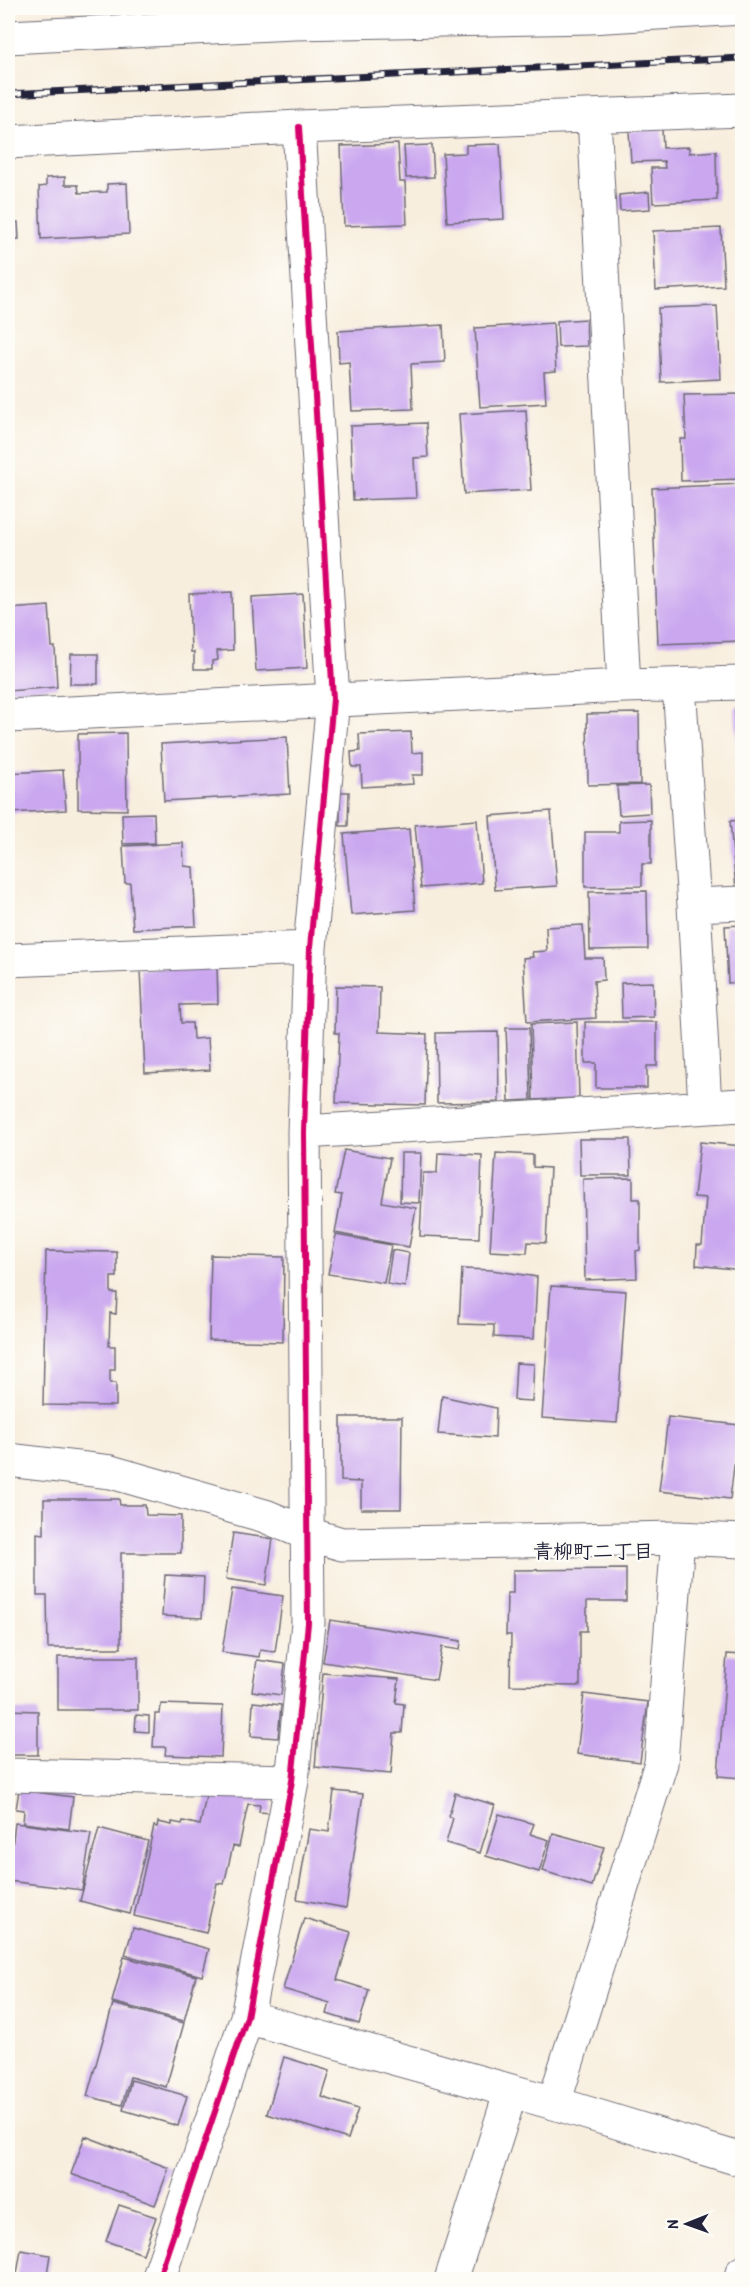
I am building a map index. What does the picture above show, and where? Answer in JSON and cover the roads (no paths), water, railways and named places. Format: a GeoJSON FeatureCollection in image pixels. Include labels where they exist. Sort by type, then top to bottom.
{"type":"FeatureCollection","features":[{"type":"Feature","properties":{"kind":"street"},"geometry":{"type":"LineString","coordinates":[[8,37],[294,15],[742,8]]}},
{"type":"Feature","properties":{"kind":"street"},"geometry":{"type":"LineString","coordinates":[[8,142],[299,127],[742,110]]}},
{"type":"Feature","properties":{"kind":"street"},"geometry":{"type":"LineString","coordinates":[[594,116],[624,686]]}},
{"type":"Feature","properties":{"kind":"street"},"geometry":{"type":"LineString","coordinates":[[158,2280],[247,2017],[292,1781],[308,1623],[304,1131],[310,948],[333,699],[299,127]]}},
{"type":"Feature","properties":{"kind":"street"},"geometry":{"type":"LineString","coordinates":[[8,716],[333,699],[742,683]]}},
{"type":"Feature","properties":{"kind":"street"},"geometry":{"type":"LineString","coordinates":[[679,686],[705,1107]]}},
{"type":"Feature","properties":{"kind":"street"},"geometry":{"type":"LineString","coordinates":[[694,905],[742,903]]}},
{"type":"Feature","properties":{"kind":"street"},"geometry":{"type":"LineString","coordinates":[[8,960],[310,948]]}},
{"type":"Feature","properties":{"kind":"street"},"geometry":{"type":"LineString","coordinates":[[304,1131],[742,1106]]}},
{"type":"Feature","properties":{"kind":"street"},"geometry":{"type":"LineString","coordinates":[[8,1460],[111,1472],[265,1516],[308,1534],[342,1544],[678,1538],[742,1540]]}},
{"type":"Feature","properties":{"kind":"street"},"geometry":{"type":"LineString","coordinates":[[554,2103],[661,1763],[678,1538]]}},
{"type":"Feature","properties":{"kind":"street"},"geometry":{"type":"LineString","coordinates":[[8,1775],[292,1781]]}},
{"type":"Feature","properties":{"kind":"street"},"geometry":{"type":"LineString","coordinates":[[247,2017],[554,2103],[742,2160]]}},
{"type":"Feature","properties":{"kind":"street"},"geometry":{"type":"LineString","coordinates":[[451,2280],[511,2091]]}},
{"type":"Feature","properties":{"kind":"street"},"geometry":{"type":"LineString","coordinates":[[741,2280],[742,2273]]}},
{"type":"Feature","properties":{"kind":"railway"},"geometry":{"type":"LineString","coordinates":[[8,94],[742,58]]}},
{"type":"Feature","properties":{"kind":"district","name":"青柳町二丁目"},"geometry":{"type":"Point","coordinates":[593,1551]}}]}
